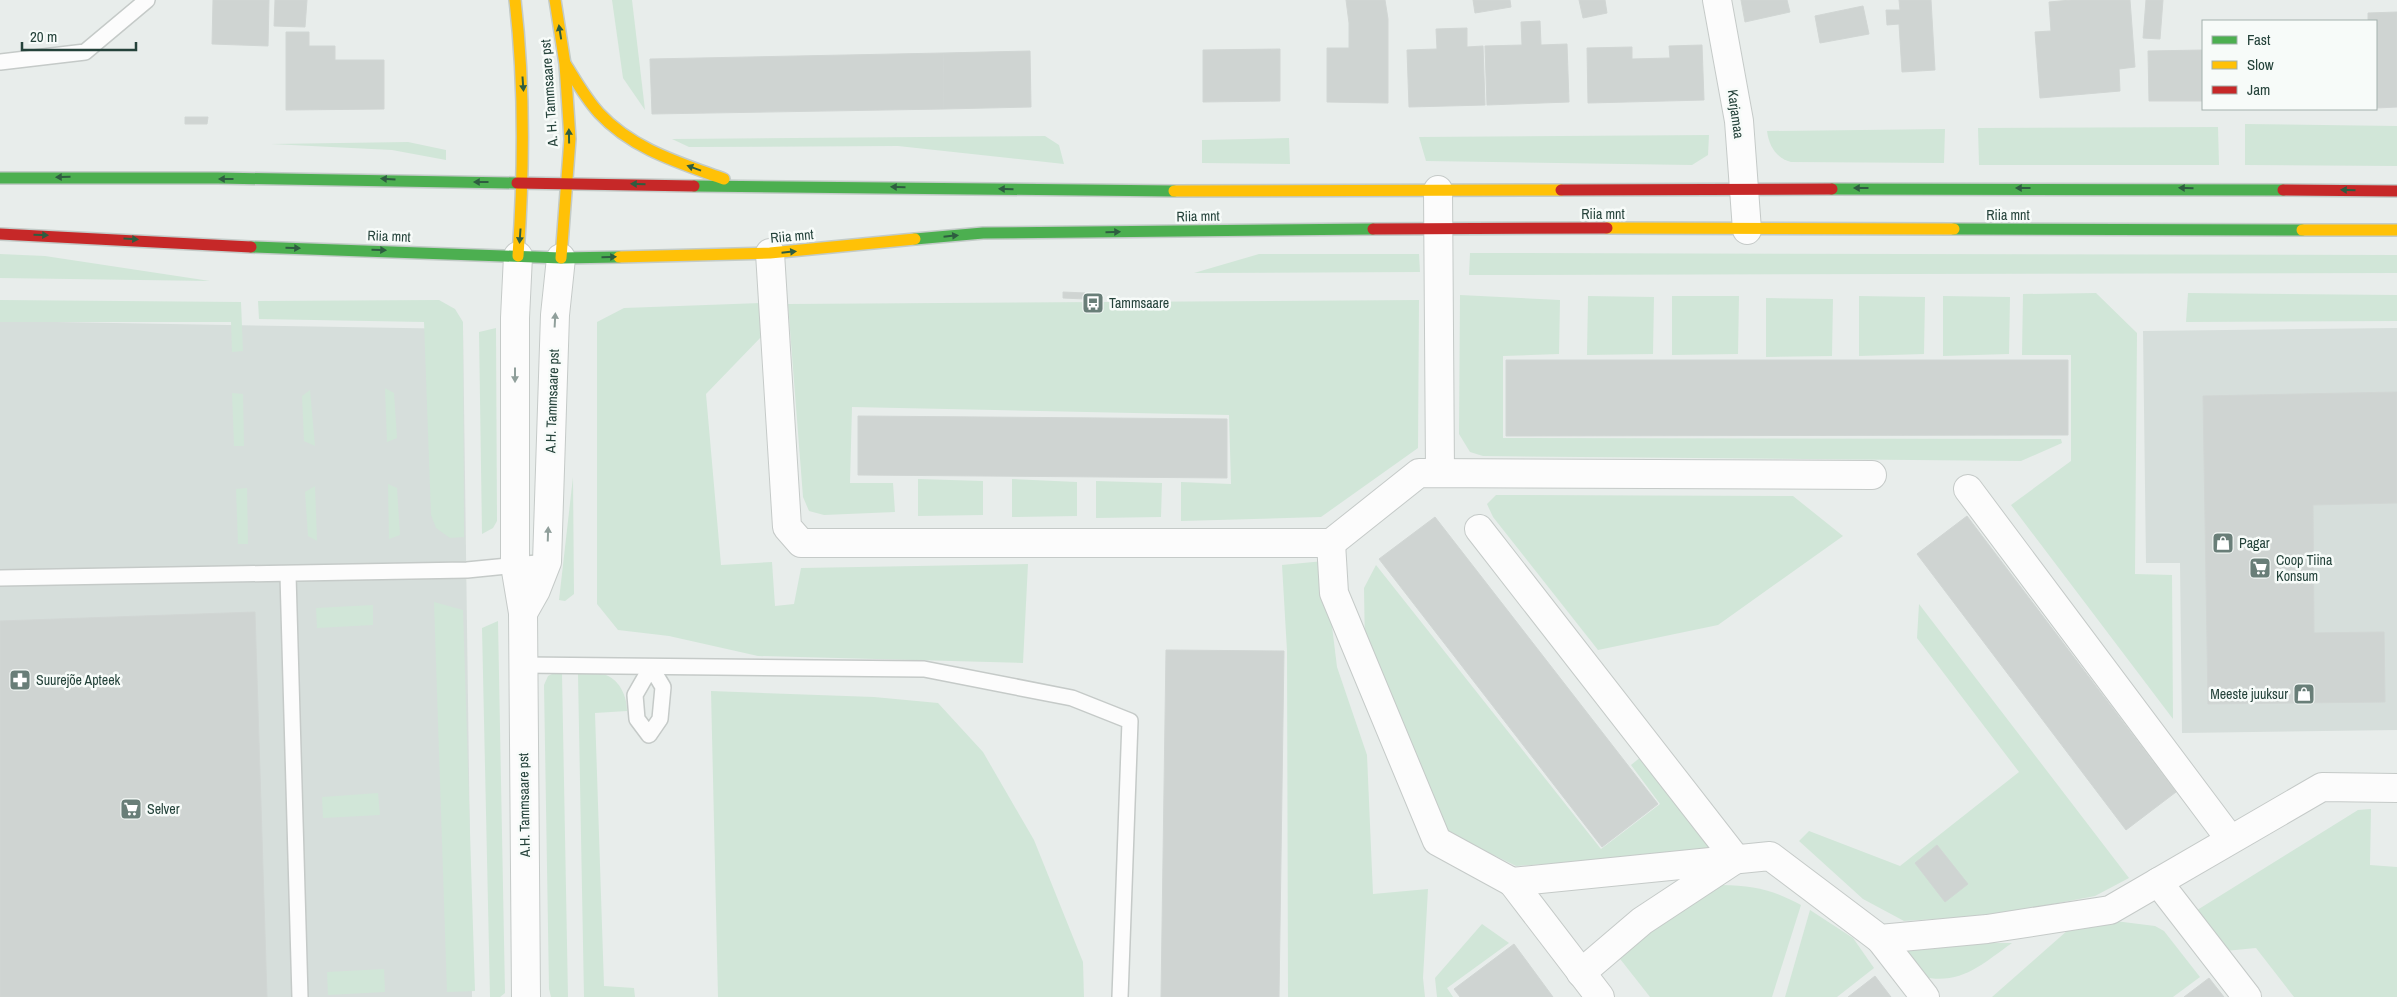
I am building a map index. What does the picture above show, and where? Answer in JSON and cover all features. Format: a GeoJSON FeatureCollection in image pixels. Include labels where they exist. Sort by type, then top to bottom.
{"type":"FeatureCollection","features":[{"type":"Feature","properties":{"kind":"main road","name":"A. H. Tammsaare pst"},"geometry":{"type":"LineString","coordinates":[[515,0],[523,92],[524,181]]}},
{"type":"Feature","properties":{"kind":"main road","name":"A. H. Tammsaare pst"},"geometry":{"type":"LineString","coordinates":[[555,0],[565,64],[570,139],[566,185]]}},
{"type":"Feature","properties":{"kind":"main road"},"geometry":{"type":"LineString","coordinates":[[565,64],[598,112],[621,134],[662,157],[739,186]]}},
{"type":"Feature","properties":{"kind":"main road","name":"Riia mnt"},"geometry":{"type":"LineString","coordinates":[[0,178],[130,177],[524,181],[566,185],[1150,191],[2129,188],[2397,191]]}},
{"type":"Feature","properties":{"kind":"main road","name":"A.H. Tammsaare pst"},"geometry":{"type":"LineString","coordinates":[[518,256],[524,181]]}},
{"type":"Feature","properties":{"kind":"main road","name":"A.H. Tammsaare pst"},"geometry":{"type":"LineString","coordinates":[[561,258],[566,185]]}},
{"type":"Feature","properties":{"kind":"main road","name":"Riia mnt"},"geometry":{"type":"LineString","coordinates":[[0,234],[259,247],[561,258],[770,254],[982,233],[1437,228],[2397,230]]}},
{"type":"Feature","properties":{"kind":"street","name":"Karjamaa"},"geometry":{"type":"LineString","coordinates":[[1717,0],[1738,121],[1747,230]]}},
{"type":"Feature","properties":{"kind":"street"},"geometry":{"type":"LineString","coordinates":[[1438,190],[1440,472]]}},
{"type":"Feature","properties":{"kind":"street"},"geometry":{"type":"LineString","coordinates":[[770,254],[787,527],[801,543],[1331,543],[1419,473],[1872,475]]}},
{"type":"Feature","properties":{"kind":"street","name":"A.H. Tammsaare pst"},"geometry":{"type":"LineString","coordinates":[[518,256],[515,318],[515,565],[523,613],[526,997]]}},
{"type":"Feature","properties":{"kind":"street","name":"A.H. Tammsaare pst"},"geometry":{"type":"LineString","coordinates":[[523,613],[536,590],[547,562],[555,315],[561,258]]}},
{"type":"Feature","properties":{"kind":"street"},"geometry":{"type":"LineString","coordinates":[[1968,489],[2230,839]]}},
{"type":"Feature","properties":{"kind":"street"},"geometry":{"type":"LineString","coordinates":[[1479,529],[1736,859]]}},
{"type":"Feature","properties":{"kind":"street"},"geometry":{"type":"LineString","coordinates":[[1331,543],[1334,593],[1437,841],[1512,882],[1600,997]]}},
{"type":"Feature","properties":{"kind":"street"},"geometry":{"type":"LineString","coordinates":[[1880,939],[1987,929],[2110,910],[2322,787],[2397,788]]}},
{"type":"Feature","properties":{"kind":"street"},"geometry":{"type":"LineString","coordinates":[[1512,882],[1770,856],[1880,939],[1925,997]]}},
{"type":"Feature","properties":{"kind":"street"},"geometry":{"type":"LineString","coordinates":[[1581,973],[1642,921],[1736,859]]}},
{"type":"Feature","properties":{"kind":"street"},"geometry":{"type":"LineString","coordinates":[[2158,882],[2247,997]]}},
{"type":"Feature","properties":{"kind":"lane"},"geometry":{"type":"LineString","coordinates":[[0,62],[85,52],[147,0]]}},
{"type":"Feature","properties":{"kind":"lane"},"geometry":{"type":"LineString","coordinates":[[0,578],[288,575],[467,570],[547,562]]}},
{"type":"Feature","properties":{"kind":"lane"},"geometry":{"type":"LineString","coordinates":[[288,575],[300,997]]}},
{"type":"Feature","properties":{"kind":"lane"},"geometry":{"type":"LineString","coordinates":[[523,665],[924,669],[1072,698],[1130,721],[1120,997]]}},
{"type":"Feature","properties":{"kind":"shaded area"},"geometry":{"type":"Polygon","coordinates":[[[0,321],[463,329],[472,997],[0,997],[0,321]]]}},
{"type":"Feature","properties":{"kind":"shaded area"},"geometry":{"type":"Polygon","coordinates":[[[2397,328],[2397,730],[2182,733],[2180,563],[2146,563],[2143,331],[2397,328]]]}},
{"type":"Feature","properties":{"kind":"green space"},"geometry":{"type":"Polygon","coordinates":[[[612,0],[632,0],[645,110],[623,78],[612,0]]]}},
{"type":"Feature","properties":{"kind":"green space"},"geometry":{"type":"Polygon","coordinates":[[[2245,124],[2397,126],[2397,166],[2245,165],[2245,124]]]}},
{"type":"Feature","properties":{"kind":"green space"},"geometry":{"type":"Polygon","coordinates":[[[2218,127],[2219,165],[1979,165],[1978,128],[2218,127]]]}},
{"type":"Feature","properties":{"kind":"green space"},"geometry":{"type":"Polygon","coordinates":[[[1945,129],[1944,163],[1791,162],[1781,158],[1774,151],[1769,142],[1767,131],[1945,129]]]}},
{"type":"Feature","properties":{"kind":"green space"},"geometry":{"type":"Polygon","coordinates":[[[1709,135],[1708,155],[1692,165],[1426,161],[1419,137],[1709,135]]]}},
{"type":"Feature","properties":{"kind":"green space"},"geometry":{"type":"Polygon","coordinates":[[[1045,136],[1059,145],[1064,164],[898,146],[689,147],[672,139],[1045,136]]]}},
{"type":"Feature","properties":{"kind":"green space"},"geometry":{"type":"Polygon","coordinates":[[[1289,138],[1290,164],[1202,163],[1202,140],[1289,138]]]}},
{"type":"Feature","properties":{"kind":"green space"},"geometry":{"type":"Polygon","coordinates":[[[408,142],[446,150],[446,160],[392,150],[271,144],[408,142]]]}},
{"type":"Feature","properties":{"kind":"green space"},"geometry":{"type":"Polygon","coordinates":[[[1470,253],[2397,255],[2397,273],[1469,275],[1470,253]]]}},
{"type":"Feature","properties":{"kind":"green space"},"geometry":{"type":"Polygon","coordinates":[[[0,254],[45,256],[210,281],[0,278],[0,254]]]}},
{"type":"Feature","properties":{"kind":"green space"},"geometry":{"type":"Polygon","coordinates":[[[1259,254],[1419,254],[1420,272],[1194,273],[1259,254]]]}},
{"type":"Feature","properties":{"kind":"green space"},"geometry":{"type":"Polygon","coordinates":[[[2096,293],[2137,333],[2135,574],[2172,575],[2173,719],[2011,505],[2071,461],[2071,355],[2022,355],[2023,294],[2096,293]]]}},
{"type":"Feature","properties":{"kind":"green space"},"geometry":{"type":"Polygon","coordinates":[[[2188,293],[2397,295],[2397,321],[2186,322],[2188,293]]]}},
{"type":"Feature","properties":{"kind":"green space"},"geometry":{"type":"Polygon","coordinates":[[[1460,295],[1560,300],[1559,354],[1503,356],[1503,438],[2061,439],[2062,443],[2021,461],[1483,456],[1470,452],[1459,434],[1460,295]]]}},
{"type":"Feature","properties":{"kind":"green space"},"geometry":{"type":"Polygon","coordinates":[[[1588,296],[1654,297],[1653,354],[1587,355],[1588,296]]]}},
{"type":"Feature","properties":{"kind":"green space"},"geometry":{"type":"Polygon","coordinates":[[[1672,296],[1739,296],[1738,354],[1672,355],[1672,296]]]}},
{"type":"Feature","properties":{"kind":"green space"},"geometry":{"type":"Polygon","coordinates":[[[1859,296],[1925,297],[1924,354],[1859,356],[1859,296]]]}},
{"type":"Feature","properties":{"kind":"green space"},"geometry":{"type":"Polygon","coordinates":[[[1943,296],[2010,297],[2009,354],[1943,356],[1943,296]]]}},
{"type":"Feature","properties":{"kind":"green space"},"geometry":{"type":"Polygon","coordinates":[[[1766,298],[1833,299],[1832,356],[1766,357],[1766,298]]]}},
{"type":"Feature","properties":{"kind":"green space"},"geometry":{"type":"Polygon","coordinates":[[[0,300],[241,302],[243,351],[232,352],[231,322],[0,322],[0,300]]]}},
{"type":"Feature","properties":{"kind":"green space"},"geometry":{"type":"Polygon","coordinates":[[[439,300],[455,309],[463,322],[464,537],[450,538],[436,528],[431,515],[424,322],[259,319],[258,301],[439,300]]]}},
{"type":"Feature","properties":{"kind":"green space"},"geometry":{"type":"Polygon","coordinates":[[[1419,300],[1418,448],[1321,517],[1181,521],[1181,482],[1231,484],[1229,415],[852,407],[850,483],[893,483],[895,512],[824,515],[809,511],[803,497],[788,304],[1419,300]]]}},
{"type":"Feature","properties":{"kind":"green space"},"geometry":{"type":"Polygon","coordinates":[[[761,303],[763,335],[706,394],[721,565],[772,562],[775,606],[794,604],[801,568],[1028,564],[1023,663],[758,656],[669,636],[618,630],[597,604],[597,322],[624,308],[761,303]]]}},
{"type":"Feature","properties":{"kind":"green space"},"geometry":{"type":"Polygon","coordinates":[[[496,328],[497,521],[493,528],[482,534],[479,332],[496,328]]]}},
{"type":"Feature","properties":{"kind":"green space"},"geometry":{"type":"Polygon","coordinates":[[[385,388],[394,393],[397,438],[387,442],[385,388]]]}},
{"type":"Feature","properties":{"kind":"green space"},"geometry":{"type":"Polygon","coordinates":[[[310,390],[315,446],[304,441],[302,396],[310,390]]]}},
{"type":"Feature","properties":{"kind":"green space"},"geometry":{"type":"Polygon","coordinates":[[[232,393],[243,394],[244,446],[234,446],[232,393]]]}},
{"type":"Feature","properties":{"kind":"green space"},"geometry":{"type":"Polygon","coordinates":[[[573,477],[574,594],[565,601],[559,600],[573,477]]]}},
{"type":"Feature","properties":{"kind":"green space"},"geometry":{"type":"Polygon","coordinates":[[[918,479],[983,481],[983,515],[918,516],[918,479]]]}},
{"type":"Feature","properties":{"kind":"green space"},"geometry":{"type":"Polygon","coordinates":[[[1012,479],[1077,482],[1077,516],[1012,517],[1012,479]]]}},
{"type":"Feature","properties":{"kind":"green space"},"geometry":{"type":"Polygon","coordinates":[[[1096,481],[1162,483],[1161,517],[1096,518],[1096,481]]]}},
{"type":"Feature","properties":{"kind":"green space"},"geometry":{"type":"Polygon","coordinates":[[[388,484],[397,488],[400,535],[389,539],[388,484]]]}},
{"type":"Feature","properties":{"kind":"green space"},"geometry":{"type":"Polygon","coordinates":[[[315,486],[317,541],[308,536],[305,492],[315,486]]]}},
{"type":"Feature","properties":{"kind":"green space"},"geometry":{"type":"Polygon","coordinates":[[[247,488],[248,544],[238,544],[236,489],[247,488]]]}},
{"type":"Feature","properties":{"kind":"green space"},"geometry":{"type":"Polygon","coordinates":[[[1496,495],[1793,496],[1843,536],[1718,625],[1598,650],[1493,517],[1487,504],[1496,495]]]}},
{"type":"Feature","properties":{"kind":"green space"},"geometry":{"type":"Polygon","coordinates":[[[1324,561],[1337,667],[1367,755],[1373,894],[1428,889],[1423,978],[1425,997],[1288,997],[1287,651],[1282,565],[1324,561]]]}},
{"type":"Feature","properties":{"kind":"green space"},"geometry":{"type":"Polygon","coordinates":[[[1376,565],[1601,849],[1660,804],[1631,765],[1642,756],[1712,850],[1700,853],[1516,866],[1445,831],[1365,652],[1364,588],[1376,565]]]}},
{"type":"Feature","properties":{"kind":"green space"},"geometry":{"type":"Polygon","coordinates":[[[434,602],[463,610],[475,991],[447,992],[434,602]]]}},
{"type":"Feature","properties":{"kind":"green space"},"geometry":{"type":"Polygon","coordinates":[[[1919,604],[2129,878],[2095,896],[1996,915],[1904,921],[1863,899],[1799,841],[1809,831],[1900,866],[2019,772],[1917,638],[1919,604]]]}},
{"type":"Feature","properties":{"kind":"green space"},"geometry":{"type":"Polygon","coordinates":[[[373,605],[373,625],[317,628],[316,608],[373,605]]]}},
{"type":"Feature","properties":{"kind":"green space"},"geometry":{"type":"Polygon","coordinates":[[[498,621],[505,993],[500,997],[490,997],[482,628],[498,621]]]}},
{"type":"Feature","properties":{"kind":"green space"},"geometry":{"type":"Polygon","coordinates":[[[554,673],[562,673],[568,997],[551,997],[549,989],[544,685],[548,676],[554,673]]]}},
{"type":"Feature","properties":{"kind":"green space"},"geometry":{"type":"Polygon","coordinates":[[[578,674],[606,675],[616,681],[626,701],[627,711],[595,713],[604,986],[634,988],[635,997],[584,997],[578,674]]]}},
{"type":"Feature","properties":{"kind":"green space"},"geometry":{"type":"Polygon","coordinates":[[[711,691],[874,697],[938,703],[983,752],[1034,840],[1083,962],[1084,997],[718,997],[711,691]]]}},
{"type":"Feature","properties":{"kind":"green space"},"geometry":{"type":"Polygon","coordinates":[[[378,793],[380,815],[323,818],[322,797],[378,793]]]}},
{"type":"Feature","properties":{"kind":"green space"},"geometry":{"type":"Polygon","coordinates":[[[2371,809],[2370,865],[2397,867],[2397,997],[2294,997],[2256,948],[2225,951],[2194,912],[2358,810],[2371,809]]]}},
{"type":"Feature","properties":{"kind":"green space"},"geometry":{"type":"Polygon","coordinates":[[[1721,885],[1762,889],[1781,895],[1801,905],[1772,997],[1650,997],[1617,955],[1679,907],[1721,885]]]}},
{"type":"Feature","properties":{"kind":"green space"},"geometry":{"type":"Polygon","coordinates":[[[1810,910],[1853,938],[1874,968],[1837,997],[1785,997],[1810,910]]]}},
{"type":"Feature","properties":{"kind":"green space"},"geometry":{"type":"Polygon","coordinates":[[[2115,921],[2155,926],[2164,931],[2200,977],[2173,997],[1992,997],[2068,930],[2115,921]]]}},
{"type":"Feature","properties":{"kind":"green space"},"geometry":{"type":"Polygon","coordinates":[[[1482,924],[1509,943],[1447,988],[1453,997],[1437,997],[1435,978],[1482,924]]]}},
{"type":"Feature","properties":{"kind":"green space"},"geometry":{"type":"Polygon","coordinates":[[[1918,943],[2012,943],[1971,971],[1949,978],[1937,979],[1923,977],[1904,947],[1918,943]]]}},
{"type":"Feature","properties":{"kind":"green space"},"geometry":{"type":"Polygon","coordinates":[[[384,969],[385,992],[328,995],[327,972],[384,969]]]}},
{"type":"Feature","properties":{"kind":"building"},"geometry":{"type":"Polygon","coordinates":[[[213,0],[269,0],[268,46],[212,44],[213,0]]]}},
{"type":"Feature","properties":{"kind":"building"},"geometry":{"type":"Polygon","coordinates":[[[275,0],[307,0],[305,27],[274,26],[275,0]]]}},
{"type":"Feature","properties":{"kind":"building"},"geometry":{"type":"Polygon","coordinates":[[[1346,0],[1385,0],[1388,19],[1388,103],[1327,102],[1327,48],[1349,48],[1349,23],[1346,0]]]}},
{"type":"Feature","properties":{"kind":"building"},"geometry":{"type":"Polygon","coordinates":[[[1473,0],[1510,0],[1511,7],[1475,13],[1473,0]]]}},
{"type":"Feature","properties":{"kind":"building"},"geometry":{"type":"Polygon","coordinates":[[[1579,0],[1605,0],[1607,13],[1583,18],[1579,0]]]}},
{"type":"Feature","properties":{"kind":"building"},"geometry":{"type":"Polygon","coordinates":[[[1741,0],[1787,0],[1790,12],[1745,22],[1741,0]]]}},
{"type":"Feature","properties":{"kind":"building"},"geometry":{"type":"Polygon","coordinates":[[[1899,0],[1931,0],[1935,70],[1902,72],[1899,24],[1887,25],[1886,10],[1900,10],[1899,0]]]}},
{"type":"Feature","properties":{"kind":"building"},"geometry":{"type":"Polygon","coordinates":[[[2130,0],[2135,67],[2119,69],[2120,91],[2040,98],[2035,32],[2051,31],[2049,2],[2130,0]]]}},
{"type":"Feature","properties":{"kind":"building"},"geometry":{"type":"Polygon","coordinates":[[[2146,0],[2163,0],[2160,39],[2143,38],[2146,0]]]}},
{"type":"Feature","properties":{"kind":"building"},"geometry":{"type":"Polygon","coordinates":[[[1863,6],[1869,34],[1820,43],[1815,16],[1863,6]]]}},
{"type":"Feature","properties":{"kind":"building"},"geometry":{"type":"Polygon","coordinates":[[[2397,12],[2397,107],[2377,108],[2377,20],[2368,20],[2368,13],[2397,12]]]}},
{"type":"Feature","properties":{"kind":"building"},"geometry":{"type":"Polygon","coordinates":[[[1540,21],[1541,45],[1567,44],[1569,102],[1487,105],[1485,46],[1522,45],[1521,22],[1540,21]]]}},
{"type":"Feature","properties":{"kind":"building"},"geometry":{"type":"Polygon","coordinates":[[[1467,28],[1467,47],[1483,46],[1485,105],[1409,107],[1407,50],[1437,49],[1436,29],[1467,28]]]}},
{"type":"Feature","properties":{"kind":"building"},"geometry":{"type":"Polygon","coordinates":[[[286,32],[309,32],[309,46],[335,46],[335,60],[384,60],[384,109],[286,110],[286,32]]]}},
{"type":"Feature","properties":{"kind":"building"},"geometry":{"type":"Polygon","coordinates":[[[1702,45],[1704,100],[1588,103],[1587,48],[1632,47],[1632,59],[1670,58],[1669,46],[1702,45]]]}},
{"type":"Feature","properties":{"kind":"building"},"geometry":{"type":"Polygon","coordinates":[[[1280,49],[1280,101],[1203,102],[1203,50],[1280,49]]]}},
{"type":"Feature","properties":{"kind":"building"},"geometry":{"type":"Polygon","coordinates":[[[2202,50],[2202,101],[2149,101],[2148,51],[2202,50]]]}},
{"type":"Feature","properties":{"kind":"building"},"geometry":{"type":"Polygon","coordinates":[[[1030,51],[1031,107],[944,109],[943,53],[1030,51]]]}},
{"type":"Feature","properties":{"kind":"building"},"geometry":{"type":"Polygon","coordinates":[[[943,53],[944,109],[652,114],[650,59],[943,53]]]}},
{"type":"Feature","properties":{"kind":"building"},"geometry":{"type":"Polygon","coordinates":[[[185,117],[208,117],[207,124],[185,124],[185,117]]]}},
{"type":"Feature","properties":{"kind":"building"},"geometry":{"type":"Polygon","coordinates":[[[1063,292],[1085,293],[1085,299],[1063,298],[1063,292]]]}},
{"type":"Feature","properties":{"kind":"building"},"geometry":{"type":"Polygon","coordinates":[[[1506,360],[2068,360],[2068,435],[1506,436],[1506,360]]]}},
{"type":"Feature","properties":{"kind":"building","name":"Coop Tiina Konsum"},"geometry":{"type":"Polygon","coordinates":[[[2397,392],[2397,503],[2313,505],[2314,633],[2384,632],[2385,702],[2208,704],[2203,396],[2397,392]]]}},
{"type":"Feature","properties":{"kind":"building"},"geometry":{"type":"Polygon","coordinates":[[[858,416],[1227,419],[1227,478],[858,475],[858,416]]]}},
{"type":"Feature","properties":{"kind":"building"},"geometry":{"type":"Polygon","coordinates":[[[1967,516],[2176,792],[2126,830],[1917,554],[1967,516]]]}},
{"type":"Feature","properties":{"kind":"building"},"geometry":{"type":"Polygon","coordinates":[[[1435,517],[1658,804],[1602,847],[1379,559],[1435,517]]]}},
{"type":"Feature","properties":{"kind":"building","name":"Selver"},"geometry":{"type":"Polygon","coordinates":[[[255,612],[267,997],[0,997],[0,621],[255,612]]]}},
{"type":"Feature","properties":{"kind":"building"},"geometry":{"type":"Polygon","coordinates":[[[1166,650],[1284,651],[1279,997],[1161,997],[1166,650]]]}},
{"type":"Feature","properties":{"kind":"building"},"geometry":{"type":"Polygon","coordinates":[[[1937,845],[1968,884],[1945,902],[1915,863],[1937,845]]]}},
{"type":"Feature","properties":{"kind":"building"},"geometry":{"type":"Polygon","coordinates":[[[1514,944],[1553,997],[1460,997],[1454,989],[1514,944]]]}},
{"type":"Feature","properties":{"kind":"building"},"geometry":{"type":"Polygon","coordinates":[[[1875,976],[1891,997],[1848,997],[1875,976]]]}},
{"type":"Feature","properties":{"kind":"building"},"geometry":{"type":"Polygon","coordinates":[[[2209,978],[2224,997],[2184,997],[2209,978]]]}},
{"type":"Feature","properties":{"kind":"traffic: fast"},"geometry":{"type":"LineString","coordinates":[[0,178],[218,178],[517,183]]}},
{"type":"Feature","properties":{"kind":"traffic: fast"},"geometry":{"type":"LineString","coordinates":[[694,186],[1174,191]]}},
{"type":"Feature","properties":{"kind":"traffic: fast"},"geometry":{"type":"LineString","coordinates":[[1832,189],[2283,190]]}},
{"type":"Feature","properties":{"kind":"traffic: fast"},"geometry":{"type":"LineString","coordinates":[[915,239],[983,233],[1373,229]]}},
{"type":"Feature","properties":{"kind":"traffic: fast"},"geometry":{"type":"LineString","coordinates":[[1954,229],[2302,230]]}},
{"type":"Feature","properties":{"kind":"traffic: fast"},"geometry":{"type":"LineString","coordinates":[[251,247],[561,258],[619,257]]}},
{"type":"Feature","properties":{"kind":"traffic: slow"},"geometry":{"type":"LineString","coordinates":[[515,0],[522,96],[518,256]]}},
{"type":"Feature","properties":{"kind":"traffic: slow"},"geometry":{"type":"LineString","coordinates":[[555,0],[565,64],[570,139],[561,258]]}},
{"type":"Feature","properties":{"kind":"traffic: slow"},"geometry":{"type":"LineString","coordinates":[[566,65],[594,108],[612,126],[657,154],[724,179]]}},
{"type":"Feature","properties":{"kind":"traffic: slow"},"geometry":{"type":"LineString","coordinates":[[1174,191],[1561,190]]}},
{"type":"Feature","properties":{"kind":"traffic: slow"},"geometry":{"type":"LineString","coordinates":[[1607,228],[1954,229]]}},
{"type":"Feature","properties":{"kind":"traffic: slow"},"geometry":{"type":"LineString","coordinates":[[2302,230],[2397,230]]}},
{"type":"Feature","properties":{"kind":"traffic: slow"},"geometry":{"type":"LineString","coordinates":[[619,257],[770,253],[915,239]]}},
{"type":"Feature","properties":{"kind":"traffic: jam"},"geometry":{"type":"LineString","coordinates":[[517,183],[694,186]]}},
{"type":"Feature","properties":{"kind":"traffic: jam"},"geometry":{"type":"LineString","coordinates":[[1561,190],[1832,189]]}},
{"type":"Feature","properties":{"kind":"traffic: jam"},"geometry":{"type":"LineString","coordinates":[[2283,190],[2397,191]]}},
{"type":"Feature","properties":{"kind":"traffic: jam"},"geometry":{"type":"LineString","coordinates":[[1373,229],[1607,228]]}},
{"type":"Feature","properties":{"kind":"traffic: jam"},"geometry":{"type":"LineString","coordinates":[[0,234],[251,247]]}},
{"type":"Feature","properties":{"kind":"place","name":"Tammsaare"},"geometry":{"type":"Point","coordinates":[1093,303]}},
{"type":"Feature","properties":{"kind":"place","name":"Pagar"},"geometry":{"type":"Point","coordinates":[2223,543]}},
{"type":"Feature","properties":{"kind":"place","name":"Coop Tiina Konsum"},"geometry":{"type":"Point","coordinates":[2260,568]}},
{"type":"Feature","properties":{"kind":"place","name":"Suurejõe Apteek"},"geometry":{"type":"Point","coordinates":[20,680]}},
{"type":"Feature","properties":{"kind":"place","name":"Meeste juuksur"},"geometry":{"type":"Point","coordinates":[2304,694]}},
{"type":"Feature","properties":{"kind":"place","name":"Selver"},"geometry":{"type":"Point","coordinates":[131,809]}}]}
